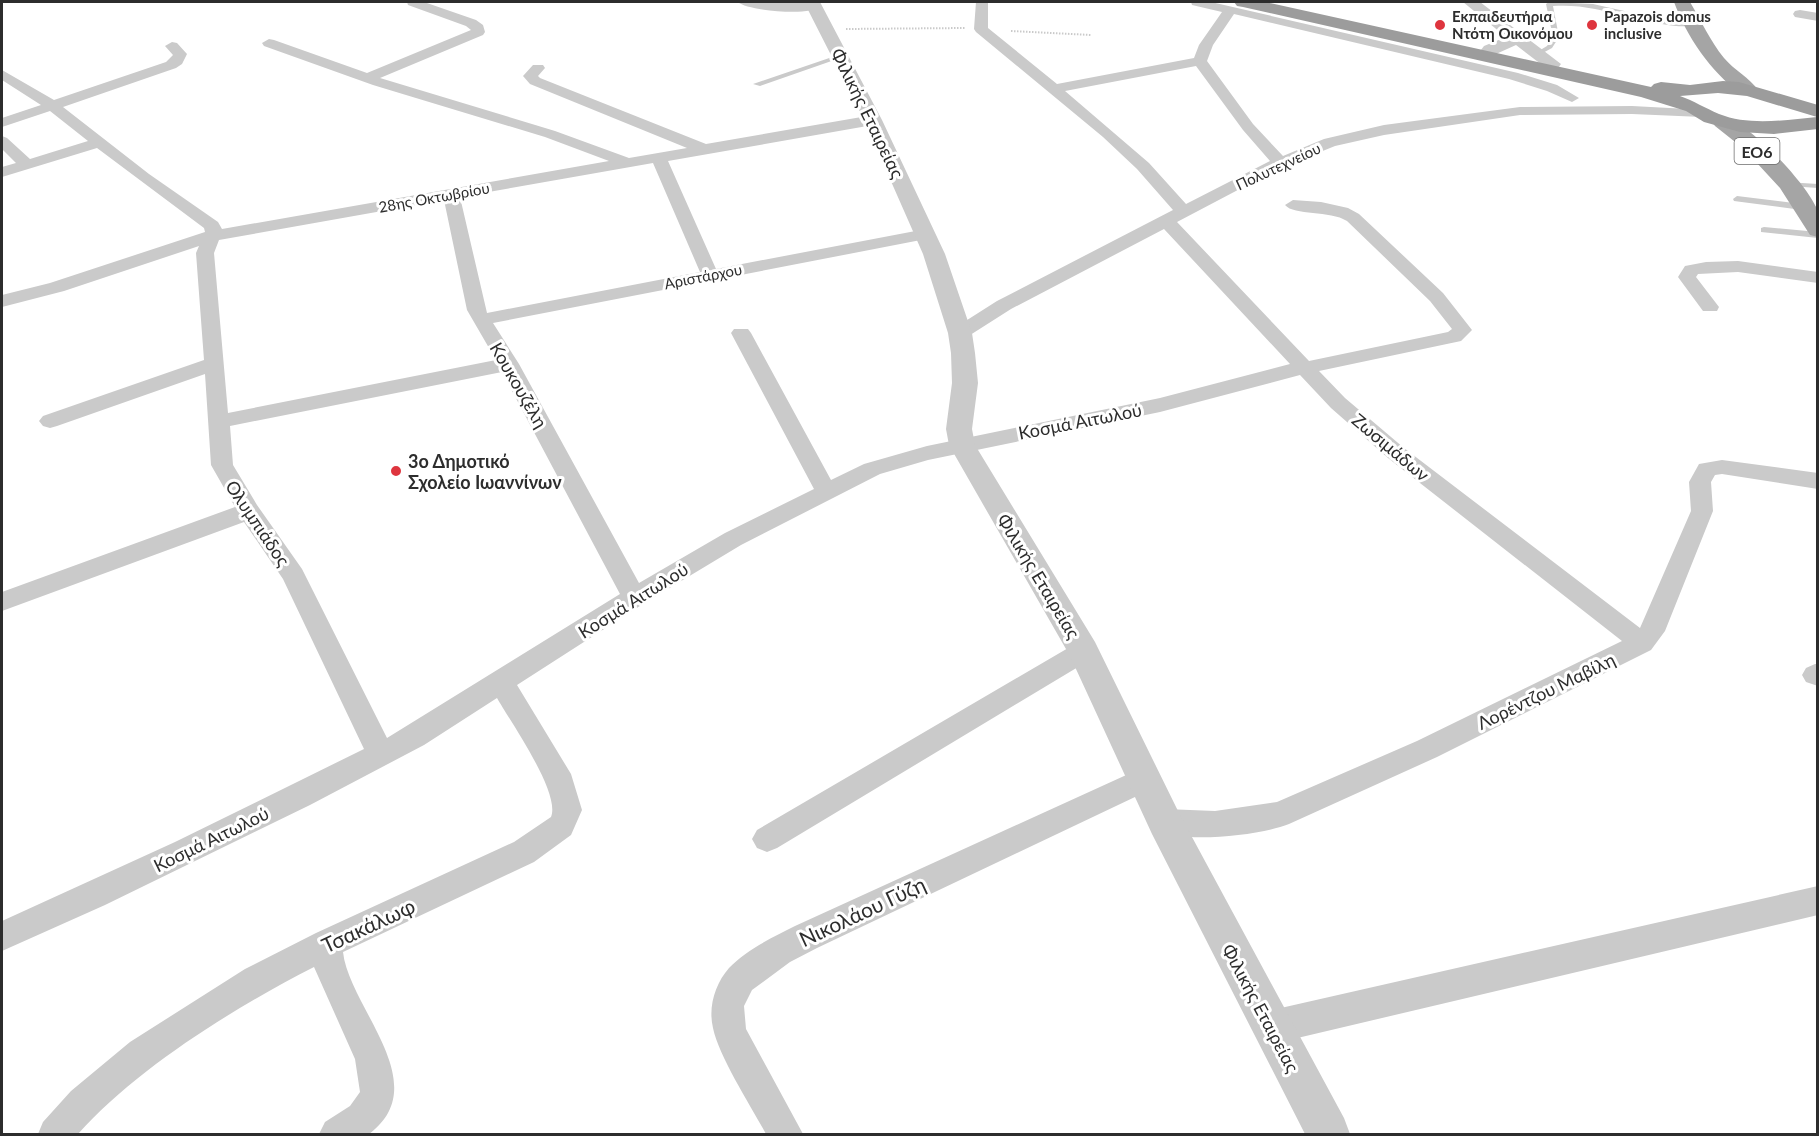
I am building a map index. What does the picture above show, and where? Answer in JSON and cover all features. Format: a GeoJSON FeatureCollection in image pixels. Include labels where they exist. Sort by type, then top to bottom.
{"type":"FeatureCollection","features":[{"type":"Feature","properties":{"kind":"highway"},"geometry":{"type":"LineString","coordinates":[[1275,2],[1490,50],[1546,59],[1644,85],[1704,104]]}},
{"type":"Feature","properties":{"kind":"highway"},"geometry":{"type":"LineString","coordinates":[[1237,5],[1704,104],[1748,90],[1818,111]]}},
{"type":"Feature","properties":{"kind":"highway"},"geometry":{"type":"LineString","coordinates":[[1572,98],[1588,88],[1611,84]]}},
{"type":"Feature","properties":{"kind":"highway","name":"ΕΟ6"},"geometry":{"type":"LineString","coordinates":[[1704,104],[1758,129],[1780,127],[1791,120],[1791,114],[1776,100]]}},
{"type":"Feature","properties":{"kind":"highway"},"geometry":{"type":"LineString","coordinates":[[1780,127],[1818,123]]}},
{"type":"Feature","properties":{"kind":"main road"},"geometry":{"type":"LineString","coordinates":[[1682,2],[1717,65],[1730,78],[1748,90]]}},
{"type":"Feature","properties":{"kind":"main road"},"geometry":{"type":"LineString","coordinates":[[1704,104],[1717,74],[1717,65]]}},
{"type":"Feature","properties":{"kind":"main road","name":"ΕΟ6"},"geometry":{"type":"LineString","coordinates":[[1704,104],[1752,144],[1789,184]]}},
{"type":"Feature","properties":{"kind":"main road","name":"ΕΟ6"},"geometry":{"type":"LineString","coordinates":[[1780,127],[1773,135],[1789,184],[1818,230]]}},
{"type":"Feature","properties":{"kind":"street"},"geometry":{"type":"LineString","coordinates":[[367,78],[478,32],[478,28],[471,23],[413,2]]}},
{"type":"Feature","properties":{"kind":"street"},"geometry":{"type":"LineString","coordinates":[[744,2],[779,7],[824,24]]}},
{"type":"Feature","properties":{"kind":"street"},"geometry":{"type":"LineString","coordinates":[[981,29],[982,2]]}},
{"type":"Feature","properties":{"kind":"street"},"geometry":{"type":"LineString","coordinates":[[1197,2],[1237,5],[1513,76],[1552,88],[1572,98]]}},
{"type":"Feature","properties":{"kind":"street"},"geometry":{"type":"LineString","coordinates":[[1472,2],[1546,59]]}},
{"type":"Feature","properties":{"kind":"street"},"geometry":{"type":"LineString","coordinates":[[1200,61],[1206,45],[1237,5]]}},
{"type":"Feature","properties":{"kind":"street"},"geometry":{"type":"LineString","coordinates":[[1800,15],[1818,17]]}},
{"type":"Feature","properties":{"kind":"street","name":"Φιλικής Εταιρείας"},"geometry":{"type":"LineString","coordinates":[[824,24],[873,120],[926,234],[960,333],[965,367],[959,429],[962,445],[1084,651],[1165,822],[1328,1134]]}},
{"type":"Feature","properties":{"kind":"street","name":"Ζωσιμάδων"},"geometry":{"type":"LineString","coordinates":[[981,29],[1055,89],[1143,166],[1175,217],[1304,368],[1338,403],[1396,453],[1642,644]]}},
{"type":"Feature","properties":{"kind":"street"},"geometry":{"type":"LineString","coordinates":[[1490,50],[1518,38]]}},
{"type":"Feature","properties":{"kind":"street"},"geometry":{"type":"LineString","coordinates":[[269,43],[429,99],[550,134],[626,162]]}},
{"type":"Feature","properties":{"kind":"street"},"geometry":{"type":"LineString","coordinates":[[2,123],[171,65],[177,61],[180,54],[172,46]]}},
{"type":"Feature","properties":{"kind":"street"},"geometry":{"type":"LineString","coordinates":[[1055,89],[1200,61]]}},
{"type":"Feature","properties":{"kind":"street"},"geometry":{"type":"LineString","coordinates":[[1200,61],[1248,127],[1280,162]]}},
{"type":"Feature","properties":{"kind":"street"},"geometry":{"type":"LineString","coordinates":[[538,68],[530,76],[536,81],[706,149]]}},
{"type":"Feature","properties":{"kind":"street"},"geometry":{"type":"LineString","coordinates":[[2,74],[52,106],[143,177],[209,223],[214,229],[212,237]]}},
{"type":"Feature","properties":{"kind":"street"},"geometry":{"type":"LineString","coordinates":[[1520,111],[1572,98]]}},
{"type":"Feature","properties":{"kind":"street","name":"Πολυτεχνείου"},"geometry":{"type":"LineString","coordinates":[[960,333],[1004,305],[1280,162],[1318,146],[1364,134],[1520,111],[1632,110],[1704,104]]}},
{"type":"Feature","properties":{"kind":"street","name":"28ης Οκτωβρίου"},"geometry":{"type":"LineString","coordinates":[[2,301],[68,284],[212,237],[658,156],[873,120]]}},
{"type":"Feature","properties":{"kind":"street"},"geometry":{"type":"LineString","coordinates":[[2,141],[26,164]]}},
{"type":"Feature","properties":{"kind":"street"},"geometry":{"type":"LineString","coordinates":[[2,172],[98,142]]}},
{"type":"Feature","properties":{"kind":"street"},"geometry":{"type":"LineString","coordinates":[[658,156],[710,275]]}},
{"type":"Feature","properties":{"kind":"street","name":"Κουκουζέλη"},"geometry":{"type":"LineString","coordinates":[[451,194],[473,299],[481,320],[509,364],[634,597]]}},
{"type":"Feature","properties":{"kind":"street","name":"Κοσμά Αιτωλού"},"geometry":{"type":"LineString","coordinates":[[2,936],[295,799],[381,755],[634,597],[733,539],[826,491],[889,463],[962,445],[1160,405],[1304,368],[1454,337],[1462,330],[1447,308],[1386,252],[1358,221],[1336,210],[1293,205]]}},
{"type":"Feature","properties":{"kind":"street","name":"Αριστάρχου"},"geometry":{"type":"LineString","coordinates":[[481,320],[926,234]]}},
{"type":"Feature","properties":{"kind":"street","name":"Ολυμπιάδος"},"geometry":{"type":"LineString","coordinates":[[212,237],[205,254],[222,465],[249,511],[293,575],[381,755]]}},
{"type":"Feature","properties":{"kind":"street"},"geometry":{"type":"LineString","coordinates":[[1710,307],[1686,278],[1691,270],[1707,266],[1735,267],[1818,278]]}},
{"type":"Feature","properties":{"kind":"street"},"geometry":{"type":"LineString","coordinates":[[741,333],[826,491]]}},
{"type":"Feature","properties":{"kind":"street"},"geometry":{"type":"LineString","coordinates":[[50,421],[215,363]]}},
{"type":"Feature","properties":{"kind":"street"},"geometry":{"type":"LineString","coordinates":[[217,422],[509,364]]}},
{"type":"Feature","properties":{"kind":"street"},"geometry":{"type":"LineString","coordinates":[[1642,644],[1652,631],[1702,511],[1700,482],[1707,468],[1722,467],[1818,481]]}},
{"type":"Feature","properties":{"kind":"street"},"geometry":{"type":"LineString","coordinates":[[2,602],[249,511]]}},
{"type":"Feature","properties":{"kind":"street","name":"Λορέντζου Μαβίλη"},"geometry":{"type":"LineString","coordinates":[[1165,822],[1215,824],[1279,815],[1427,749],[1642,644]]}},
{"type":"Feature","properties":{"kind":"street"},"geometry":{"type":"LineString","coordinates":[[767,839],[1084,651]]}},
{"type":"Feature","properties":{"kind":"street","name":"Τσακάλωφ"},"geometry":{"type":"LineString","coordinates":[[55,1134],[82,1103],[157,1043],[256,980],[327,944],[524,852],[561,826],[568,810],[561,783],[501,682]]}},
{"type":"Feature","properties":{"kind":"street","name":"Νικολάου Γύζη"},"geometry":{"type":"LineString","coordinates":[[785,1134],[739,1050],[729,1027],[730,994],[741,979],[772,955],[806,937],[1146,778]]}},
{"type":"Feature","properties":{"kind":"street"},"geometry":{"type":"LineString","coordinates":[[1272,1028],[1818,900]]}},
{"type":"Feature","properties":{"kind":"street"},"geometry":{"type":"LineString","coordinates":[[327,944],[332,976],[372,1060],[378,1087],[378,1095],[368,1112],[337,1134]]}},
{"type":"Feature","properties":{"kind":"lane"},"geometry":{"type":"LineString","coordinates":[[1546,59],[1556,37],[1549,4],[1571,3],[1612,9],[1667,22],[1695,24]]}},
{"type":"Feature","properties":{"kind":"lane"},"geometry":{"type":"LineString","coordinates":[[757,84],[824,24]]}},
{"type":"Feature","properties":{"kind":"lane"},"geometry":{"type":"LineString","coordinates":[[1789,184],[1818,186]]}},
{"type":"Feature","properties":{"kind":"lane"},"geometry":{"type":"LineString","coordinates":[[1737,200],[1802,207]]}},
{"type":"Feature","properties":{"kind":"lane"},"geometry":{"type":"LineString","coordinates":[[1764,230],[1818,235]]}},
{"type":"Feature","properties":{"kind":"path"},"geometry":{"type":"LineString","coordinates":[[824,24],[853,28],[981,29],[1091,35]]}},
{"type":"Feature","properties":{"kind":"place","name":"Εκπαιδευτήρια Ντότη Οικονόμου"},"geometry":{"type":"Point","coordinates":[1440,25]}},
{"type":"Feature","properties":{"kind":"place","name":"Papazois domus inclusive"},"geometry":{"type":"Point","coordinates":[1592,25]}},
{"type":"Feature","properties":{"kind":"place","name":"3ο Δημοτικό Σχολείο Ιωαννίνων"},"geometry":{"type":"Point","coordinates":[396,471]}}]}
